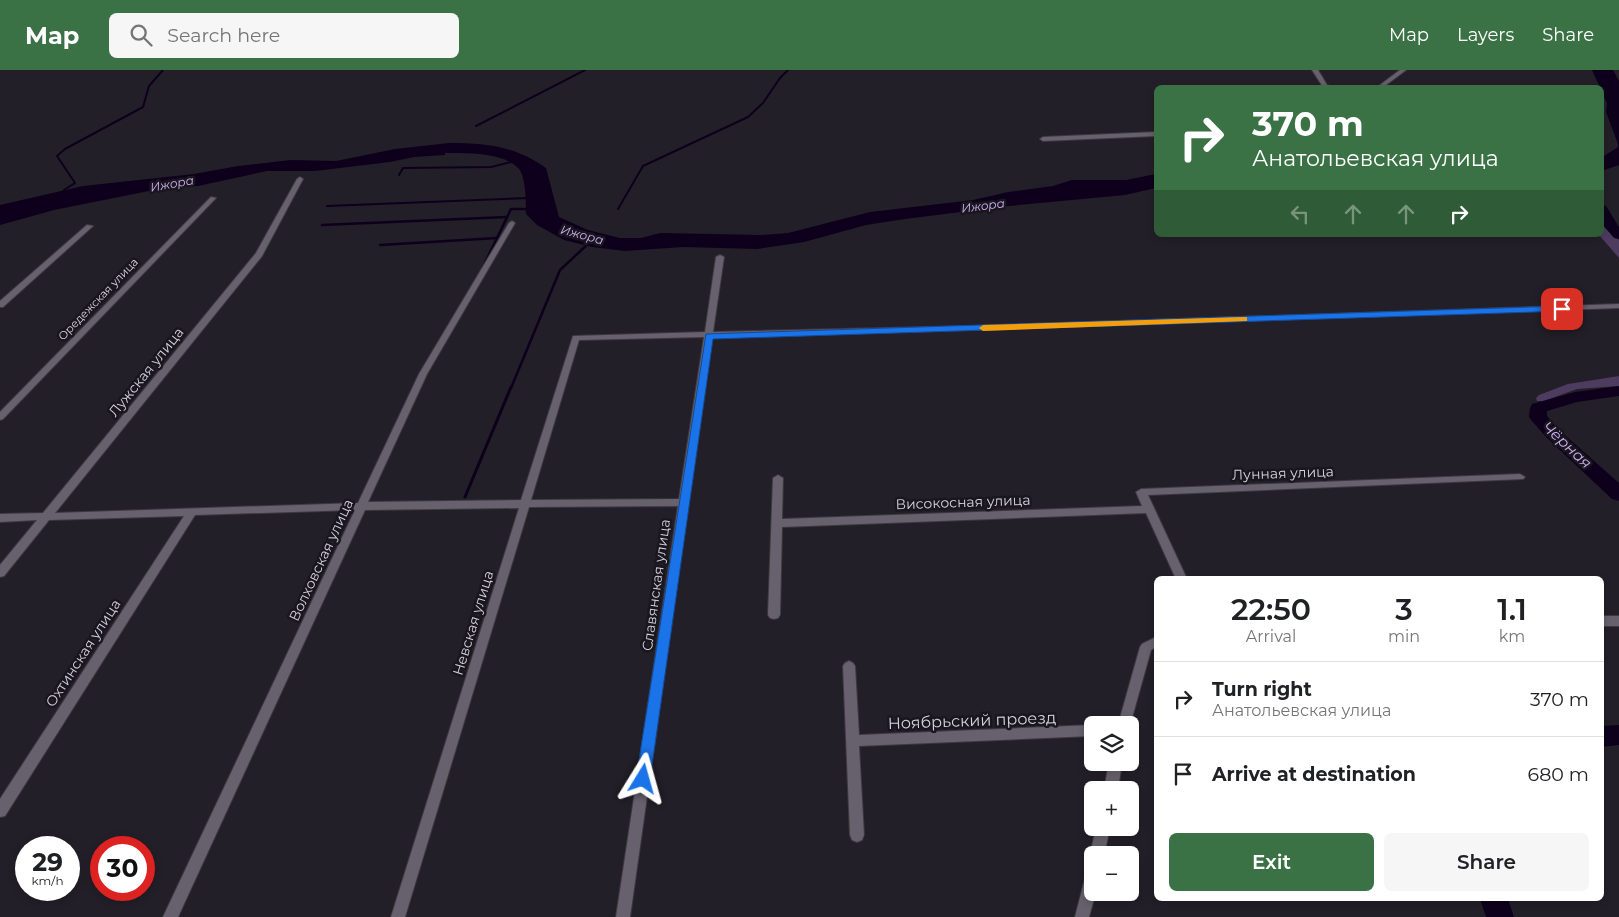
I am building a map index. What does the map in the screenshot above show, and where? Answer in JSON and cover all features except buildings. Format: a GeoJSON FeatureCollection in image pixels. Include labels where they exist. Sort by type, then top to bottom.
{"type":"FeatureCollection","features":[{"type":"Feature","properties":{"kind":"street"},"geometry":{"type":"LineString","coordinates":[[1315,70],[1324,85]]}},
{"type":"Feature","properties":{"kind":"street"},"geometry":{"type":"LineString","coordinates":[[1382,85],[1403,70]]}},
{"type":"Feature","properties":{"kind":"street"},"geometry":{"type":"LineString","coordinates":[[1043,139],[1154,134]]}},
{"type":"Feature","properties":{"kind":"street","name":"Лужская улица"},"geometry":{"type":"LineString","coordinates":[[0,574],[259,254],[300,179]]}},
{"type":"Feature","properties":{"kind":"street","name":"Оредежская улица"},"geometry":{"type":"LineString","coordinates":[[0,417],[213,198]]}},
{"type":"Feature","properties":{"kind":"street","name":"Волховская улица"},"geometry":{"type":"LineString","coordinates":[[170,917],[423,374],[512,223]]}},
{"type":"Feature","properties":{"kind":"street"},"geometry":{"type":"LineString","coordinates":[[0,305],[89,226]]}},
{"type":"Feature","properties":{"kind":"street","name":"Славянская улица"},"geometry":{"type":"LineString","coordinates":[[623,917],[720,257]]}},
{"type":"Feature","properties":{"kind":"street"},"geometry":{"type":"LineString","coordinates":[[709,336],[1619,306]]}},
{"type":"Feature","properties":{"kind":"street","name":"Невская улица"},"geometry":{"type":"LineString","coordinates":[[398,917],[576,338],[709,336]]}},
{"type":"Feature","properties":{"kind":"street","name":"Лунная улица"},"geometry":{"type":"LineString","coordinates":[[1181,576],[1142,492],[1520,477]]}},
{"type":"Feature","properties":{"kind":"street"},"geometry":{"type":"LineString","coordinates":[[774,615],[778,478]]}},
{"type":"Feature","properties":{"kind":"street"},"geometry":{"type":"LineString","coordinates":[[0,518],[362,506],[684,502]]}},
{"type":"Feature","properties":{"kind":"street","name":"Високосная улица"},"geometry":{"type":"LineString","coordinates":[[778,523],[1149,509]]}},
{"type":"Feature","properties":{"kind":"street","name":"Охтинская улица"},"geometry":{"type":"LineString","coordinates":[[0,811],[192,512]]}},
{"type":"Feature","properties":{"kind":"street"},"geometry":{"type":"LineString","coordinates":[[1604,621],[1619,621]]}},
{"type":"Feature","properties":{"kind":"street"},"geometry":{"type":"LineString","coordinates":[[1127,716],[1146,647],[1154,643]]}},
{"type":"Feature","properties":{"kind":"street"},"geometry":{"type":"LineString","coordinates":[[849,666],[857,835]]}},
{"type":"Feature","properties":{"kind":"street","name":"Ноябрьский проезд"},"geometry":{"type":"LineString","coordinates":[[853,741],[1084,732]]}},
{"type":"Feature","properties":{"kind":"street"},"geometry":{"type":"LineString","coordinates":[[1082,917],[1086,901]]}},
{"type":"Feature","properties":{"kind":"shaded area"},"geometry":{"type":"Polygon","coordinates":[[[1604,224],[1619,240],[1619,258],[1601,237],[1604,237],[1604,224]]]}},
{"type":"Feature","properties":{"kind":"shaded area"},"geometry":{"type":"Polygon","coordinates":[[[1619,376],[1619,386],[1577,389],[1544,401],[1537,401],[1536,398],[1539,395],[1568,384],[1619,376]]]}},
{"type":"Feature","properties":{"kind":"water"},"geometry":{"type":"Polygon","coordinates":[[[1592,70],[1613,70],[1619,81],[1619,165],[1604,170],[1604,156],[1618,147],[1618,144],[1606,112],[1607,103],[1604,96],[1604,85],[1599,85],[1592,70]]]}},
{"type":"Feature","properties":{"kind":"water","name":"Ижора"},"geometry":{"type":"Polygon","coordinates":[[[449,143],[488,145],[512,150],[546,168],[559,217],[588,230],[620,238],[641,238],[660,233],[761,235],[788,233],[870,212],[973,200],[1008,192],[1053,186],[1072,180],[1126,180],[1154,174],[1154,188],[1125,195],[1009,206],[905,219],[866,225],[804,242],[757,249],[683,247],[625,251],[592,247],[564,240],[537,225],[526,214],[523,178],[519,169],[513,163],[495,156],[445,153],[445,155],[414,157],[390,162],[315,171],[267,171],[198,186],[169,187],[54,210],[0,225],[0,205],[83,186],[194,174],[238,166],[291,160],[336,161],[395,149],[449,143]]]}},
{"type":"Feature","properties":{"kind":"waterway"},"geometry":{"type":"LineString","coordinates":[[64,190],[75,183],[57,156],[65,149],[143,107],[149,86],[163,70]]}},
{"type":"Feature","properties":{"kind":"waterway"},"geometry":{"type":"LineString","coordinates":[[476,126],[585,70]]}},
{"type":"Feature","properties":{"kind":"waterway"},"geometry":{"type":"LineString","coordinates":[[618,209],[643,166],[748,117],[763,103],[780,78],[788,70]]}},
{"type":"Feature","properties":{"kind":"waterway"},"geometry":{"type":"LineString","coordinates":[[399,175],[403,168],[491,167],[511,162]]}},
{"type":"Feature","properties":{"kind":"waterway"},"geometry":{"type":"LineString","coordinates":[[327,206],[529,198]]}},
{"type":"Feature","properties":{"kind":"waterway"},"geometry":{"type":"LineString","coordinates":[[497,238],[511,209],[531,209]]}},
{"type":"Feature","properties":{"kind":"waterway","name":"Чёрная"},"geometry":{"type":"LineString","coordinates":[[1604,215],[1608,223],[1619,235]]}},
{"type":"Feature","properties":{"kind":"waterway"},"geometry":{"type":"LineString","coordinates":[[322,225],[507,217]]}},
{"type":"Feature","properties":{"kind":"waterway"},"geometry":{"type":"LineString","coordinates":[[380,245],[497,238]]}},
{"type":"Feature","properties":{"kind":"waterway"},"geometry":{"type":"LineString","coordinates":[[483,267],[497,238]]}},
{"type":"Feature","properties":{"kind":"waterway"},"geometry":{"type":"LineString","coordinates":[[511,388],[560,270],[588,244]]}},
{"type":"Feature","properties":{"kind":"waterway"},"geometry":{"type":"LineString","coordinates":[[465,497],[511,387]]}},
{"type":"Feature","properties":{"kind":"waterway","name":"Чёрная"},"geometry":{"type":"LineString","coordinates":[[1619,391],[1575,397],[1538,408],[1538,417],[1552,433],[1619,494]]}},
{"type":"Feature","properties":{"kind":"waterway","name":"Чёрная"},"geometry":{"type":"LineString","coordinates":[[1604,737],[1619,735]]}},
{"type":"Feature","properties":{"kind":"waterway","name":"Чёрная"},"geometry":{"type":"LineString","coordinates":[[1495,901],[1500,917]]}},
{"type":"Feature","properties":{"kind":"slow traffic"},"geometry":{"type":"LineString","coordinates":[[983,328],[1243,319]]}},
{"type":"Feature","properties":{"kind":"route"},"geometry":{"type":"LineString","coordinates":[[643,779],[709,336],[1562,309]]}}]}
